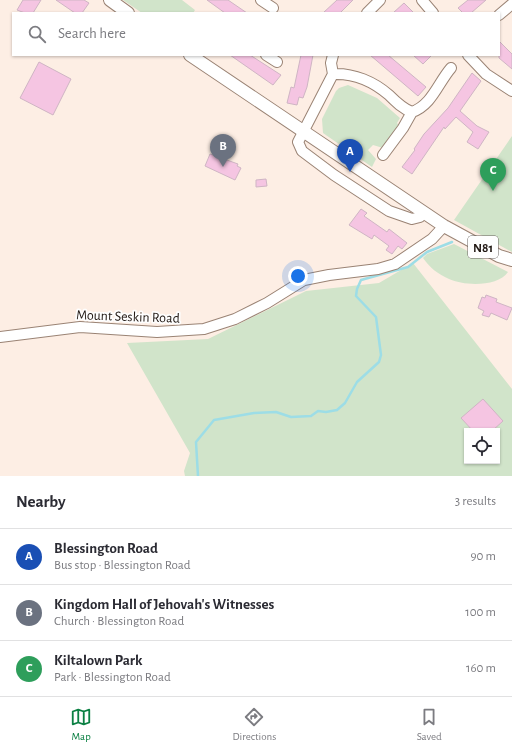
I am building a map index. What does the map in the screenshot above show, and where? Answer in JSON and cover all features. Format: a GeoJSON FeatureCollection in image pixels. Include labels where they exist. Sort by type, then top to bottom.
{"type":"FeatureCollection","features":[{"type":"Feature","properties":{"kind":"main road"},"geometry":{"type":"LineString","coordinates":[[110,0],[127,12]]}},
{"type":"Feature","properties":{"kind":"main road","name":"N81"},"geometry":{"type":"LineString","coordinates":[[192,56],[444,226],[499,256],[512,260]]}},
{"type":"Feature","properties":{"kind":"street"},"geometry":{"type":"LineString","coordinates":[[261,0],[270,9]]}},
{"type":"Feature","properties":{"kind":"street"},"geometry":{"type":"LineString","coordinates":[[368,12],[380,0]]}},
{"type":"Feature","properties":{"kind":"street"},"geometry":{"type":"LineString","coordinates":[[422,0],[432,12]]}},
{"type":"Feature","properties":{"kind":"street"},"geometry":{"type":"LineString","coordinates":[[500,14],[512,4]]}},
{"type":"Feature","properties":{"kind":"street"},"geometry":{"type":"LineString","coordinates":[[268,56],[277,62]]}},
{"type":"Feature","properties":{"kind":"street"},"geometry":{"type":"LineString","coordinates":[[333,56],[331,63],[333,74],[298,142],[302,150],[334,175],[389,211],[412,219],[420,217],[423,212]]}},
{"type":"Feature","properties":{"kind":"street"},"geometry":{"type":"LineString","coordinates":[[469,56],[486,74],[512,91]]}},
{"type":"Feature","properties":{"kind":"street"},"geometry":{"type":"LineString","coordinates":[[383,155],[403,128],[412,112],[421,109],[431,98],[451,68]]}},
{"type":"Feature","properties":{"kind":"street"},"geometry":{"type":"LineString","coordinates":[[333,74],[344,74],[361,78],[378,87],[403,108],[412,112]]}},
{"type":"Feature","properties":{"kind":"street","name":"Mount Seskin Road"},"geometry":{"type":"LineString","coordinates":[[0,337],[80,327],[157,332],[204,329],[236,319],[267,303],[304,280],[329,275],[378,269],[395,264],[432,239],[444,226]]}},
{"type":"Feature","properties":{"kind":"green space"},"geometry":{"type":"Polygon","coordinates":[[[123,0],[182,0],[195,10],[194,12],[141,12],[123,0]]]}},
{"type":"Feature","properties":{"kind":"green space"},"geometry":{"type":"Polygon","coordinates":[[[348,85],[377,98],[400,118],[397,123],[399,126],[383,148],[373,145],[368,150],[376,159],[372,167],[323,133],[322,119],[336,91],[339,88],[348,85]]]}},
{"type":"Feature","properties":{"kind":"green space"},"geometry":{"type":"Polygon","coordinates":[[[512,136],[512,252],[454,220],[512,136]]]}},
{"type":"Feature","properties":{"kind":"green space"},"geometry":{"type":"Polygon","coordinates":[[[454,244],[508,272],[503,277],[489,283],[463,283],[441,275],[431,268],[423,258],[427,254],[454,244]]]}},
{"type":"Feature","properties":{"kind":"green space"},"geometry":{"type":"Polygon","coordinates":[[[413,263],[512,389],[512,476],[185,476],[184,471],[190,453],[127,343],[208,339],[306,291],[379,283],[413,263]]]}},
{"type":"Feature","properties":{"kind":"building"},"geometry":{"type":"Polygon","coordinates":[[[23,0],[41,0],[34,12],[22,12],[17,10],[23,0]]]}},
{"type":"Feature","properties":{"kind":"building"},"geometry":{"type":"Polygon","coordinates":[[[56,0],[84,0],[89,3],[83,12],[74,12],[56,0]]]}},
{"type":"Feature","properties":{"kind":"building"},"geometry":{"type":"Polygon","coordinates":[[[207,0],[228,0],[246,12],[224,12],[207,0]]]}},
{"type":"Feature","properties":{"kind":"building"},"geometry":{"type":"Polygon","coordinates":[[[337,0],[353,0],[341,12],[324,12],[337,0]]]}},
{"type":"Feature","properties":{"kind":"building"},"geometry":{"type":"Polygon","coordinates":[[[468,0],[486,0],[472,12],[462,12],[458,8],[468,0]]]}},
{"type":"Feature","properties":{"kind":"building"},"geometry":{"type":"Polygon","coordinates":[[[404,3],[413,12],[394,12],[404,3]]]}},
{"type":"Feature","properties":{"kind":"building"},"geometry":{"type":"Polygon","coordinates":[[[500,42],[512,54],[512,69],[499,58],[500,42]]]}},
{"type":"Feature","properties":{"kind":"building"},"geometry":{"type":"Polygon","coordinates":[[[231,56],[252,56],[281,75],[273,85],[231,56]]]}},
{"type":"Feature","properties":{"kind":"building"},"geometry":{"type":"Polygon","coordinates":[[[301,56],[313,56],[307,87],[303,98],[299,97],[297,105],[287,103],[291,87],[294,88],[301,56]]]}},
{"type":"Feature","properties":{"kind":"building"},"geometry":{"type":"Polygon","coordinates":[[[371,56],[389,56],[426,87],[418,96],[371,56]]]}},
{"type":"Feature","properties":{"kind":"building"},"geometry":{"type":"Polygon","coordinates":[[[414,56],[431,56],[423,64],[414,56]]]}},
{"type":"Feature","properties":{"kind":"building"},"geometry":{"type":"Polygon","coordinates":[[[39,62],[71,79],[53,115],[20,98],[39,62]]]}},
{"type":"Feature","properties":{"kind":"building"},"geometry":{"type":"Polygon","coordinates":[[[472,73],[481,81],[460,111],[477,126],[489,132],[478,149],[467,142],[473,132],[456,117],[445,129],[444,127],[412,174],[402,167],[415,150],[414,149],[424,134],[448,108],[472,73]]]}},
{"type":"Feature","properties":{"kind":"building"},"geometry":{"type":"Polygon","coordinates":[[[210,154],[238,164],[237,166],[241,168],[235,180],[205,166],[210,154]]]}},
{"type":"Feature","properties":{"kind":"building"},"geometry":{"type":"Polygon","coordinates":[[[266,179],[267,186],[256,187],[256,180],[266,179]]]}},
{"type":"Feature","properties":{"kind":"building"},"geometry":{"type":"Polygon","coordinates":[[[361,209],[367,213],[364,216],[387,232],[389,229],[407,243],[402,249],[398,246],[392,254],[386,250],[389,246],[374,235],[372,239],[349,225],[361,209]]]}},
{"type":"Feature","properties":{"kind":"building"},"geometry":{"type":"Polygon","coordinates":[[[486,295],[497,299],[496,302],[512,308],[507,320],[491,313],[489,317],[482,315],[484,311],[478,308],[482,297],[485,298],[486,295]]]}},
{"type":"Feature","properties":{"kind":"building"},"geometry":{"type":"Polygon","coordinates":[[[483,399],[503,421],[495,428],[470,428],[461,418],[483,399]]]}},
{"type":"Feature","properties":{"kind":"waterway"},"geometry":{"type":"LineString","coordinates":[[198,476],[196,442],[214,420],[254,413],[276,412],[291,417],[311,416],[318,411],[326,412],[337,410],[345,403],[357,382],[379,362],[381,355],[376,317],[356,296],[361,280],[408,267],[427,252],[452,242]]}},
{"type":"Feature","properties":{"kind":"place","name":"Kingdom Hall of Jehovah's Witnesses"},"geometry":{"type":"Point","coordinates":[223,167]}},
{"type":"Feature","properties":{"kind":"place","name":"Blessington Road"},"geometry":{"type":"Point","coordinates":[350,172]}},
{"type":"Feature","properties":{"kind":"place","name":"Kiltalown Park"},"geometry":{"type":"Point","coordinates":[493,191]}}]}
